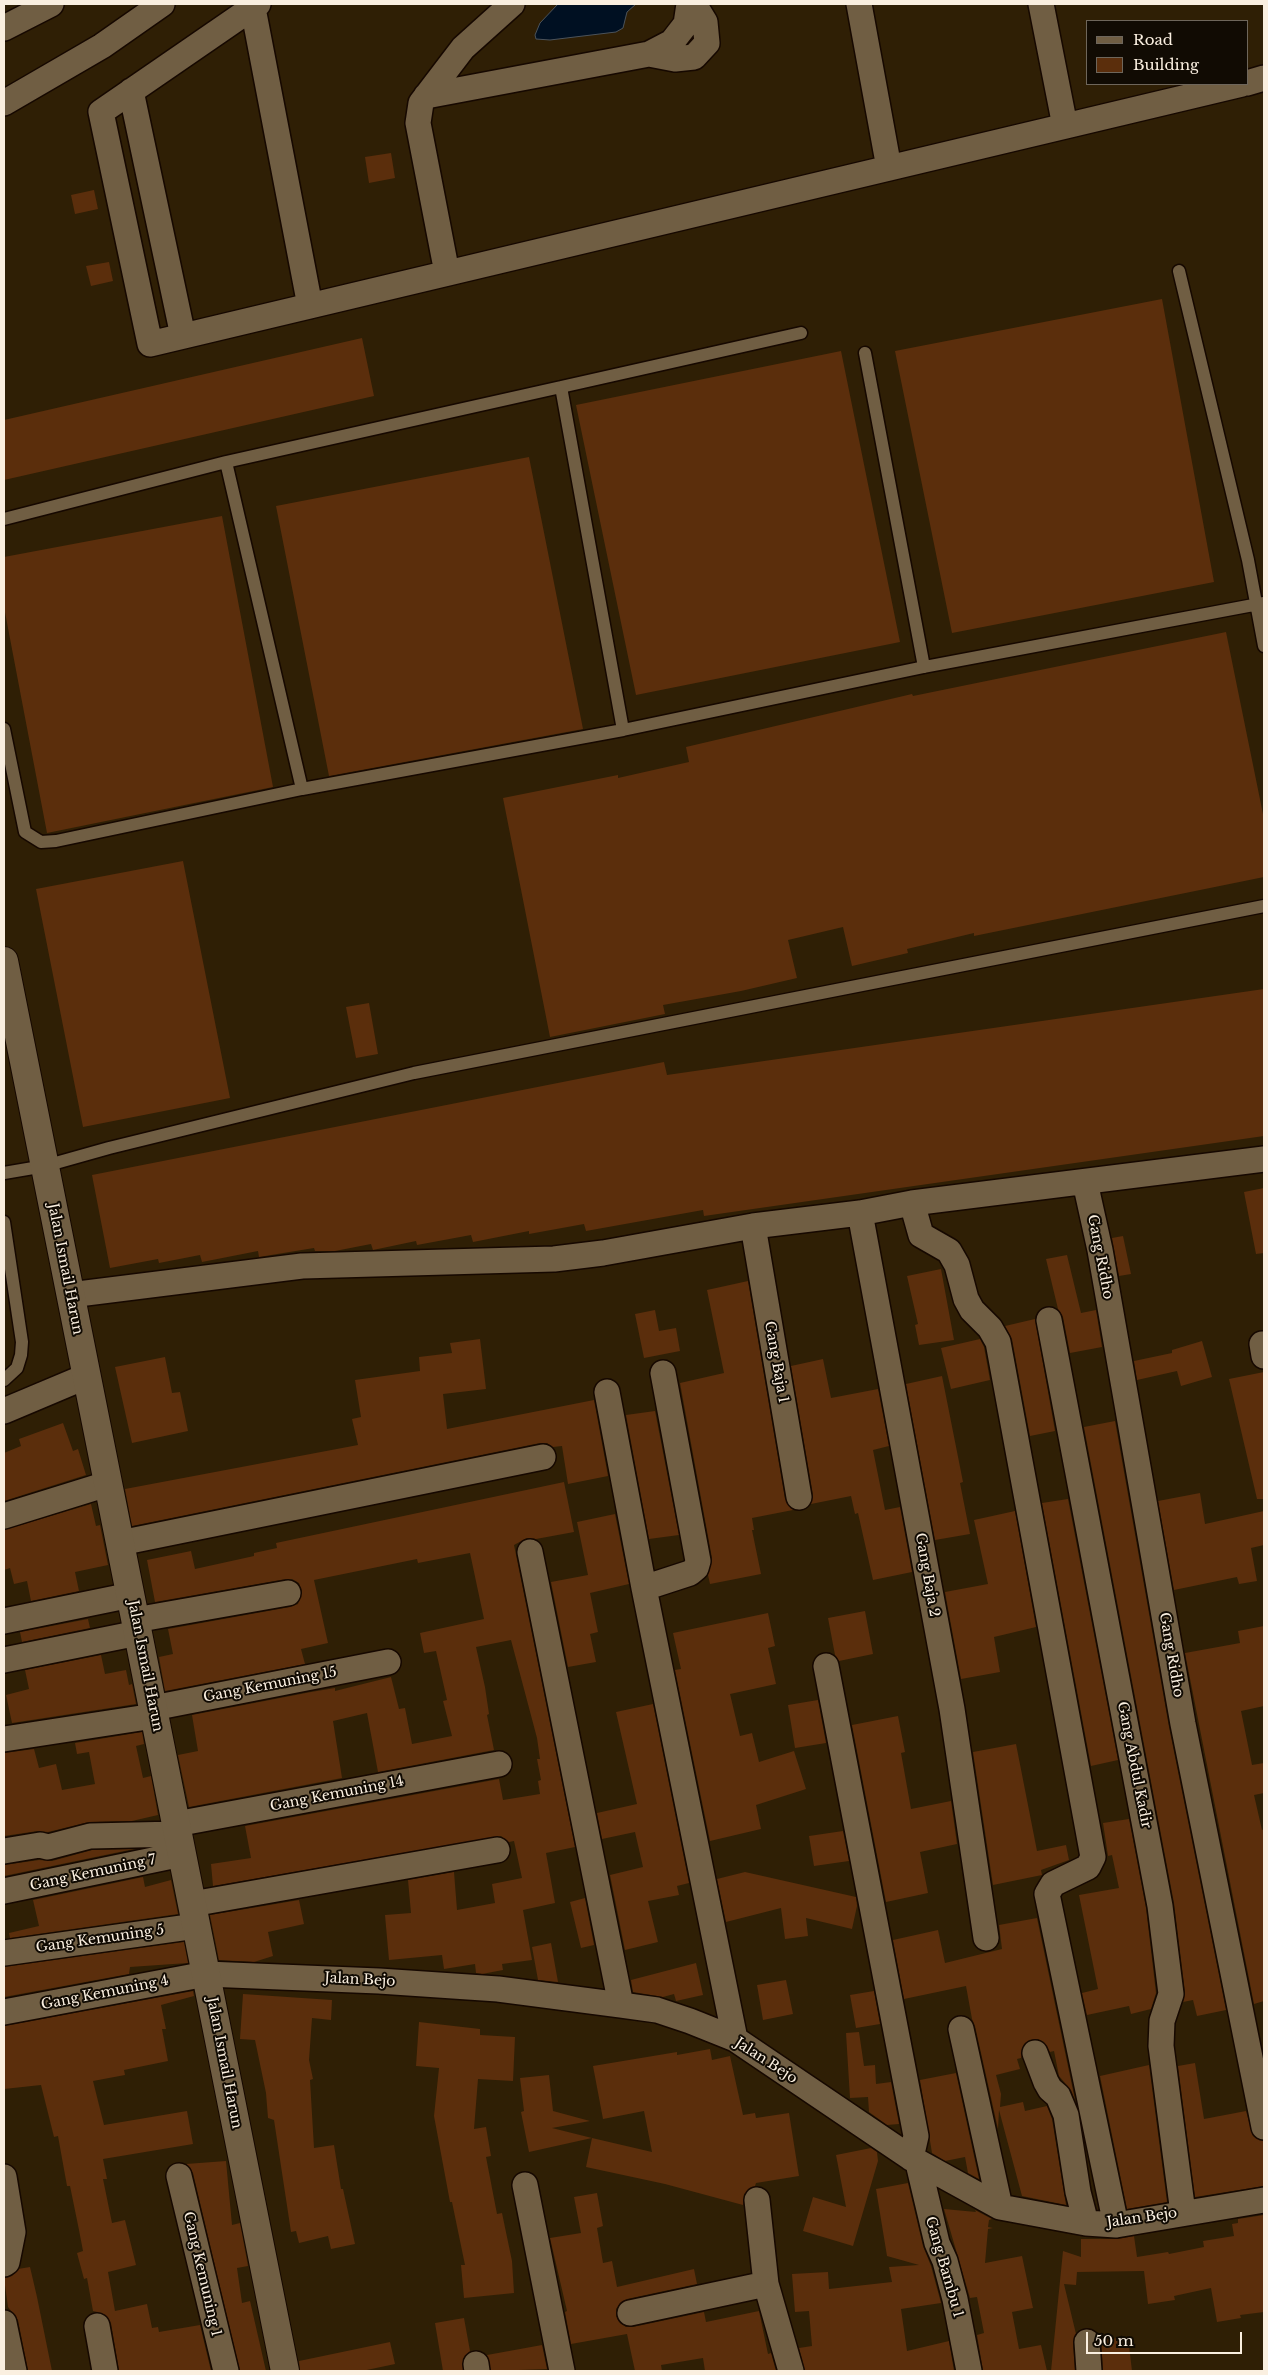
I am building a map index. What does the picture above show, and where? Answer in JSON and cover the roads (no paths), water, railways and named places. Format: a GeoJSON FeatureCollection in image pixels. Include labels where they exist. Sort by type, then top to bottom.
{"type":"FeatureCollection","features":[{"type":"Feature","properties":{"kind":"street"},"geometry":{"type":"LineString","coordinates":[[4,28],[51,4]]}},
{"type":"Feature","properties":{"kind":"street"},"geometry":{"type":"LineString","coordinates":[[4,103],[102,46],[162,4]]}},
{"type":"Feature","properties":{"kind":"street"},"geometry":{"type":"LineString","coordinates":[[447,273],[418,123],[421,103],[463,48],[512,4]]}},
{"type":"Feature","properties":{"kind":"street"},"geometry":{"type":"LineString","coordinates":[[426,96],[649,54],[672,42],[686,24],[689,4]]}},
{"type":"Feature","properties":{"kind":"street"},"geometry":{"type":"LineString","coordinates":[[649,54],[675,60],[694,56],[707,43],[705,22],[694,4]]}},
{"type":"Feature","properties":{"kind":"street"},"geometry":{"type":"LineString","coordinates":[[859,4],[890,168]]}},
{"type":"Feature","properties":{"kind":"street"},"geometry":{"type":"LineString","coordinates":[[1041,4],[1065,126]]}},
{"type":"Feature","properties":{"kind":"street"},"geometry":{"type":"LineString","coordinates":[[310,306],[256,6],[101,112],[150,344],[310,306],[447,273],[1238,85]]}},
{"type":"Feature","properties":{"kind":"street"},"geometry":{"type":"LineString","coordinates":[[1248,83],[1264,78]]}},
{"type":"Feature","properties":{"kind":"street"},"geometry":{"type":"LineString","coordinates":[[131,91],[183,336]]}},
{"type":"Feature","properties":{"kind":"street","name":"Jalan Ismail Harun"},"geometry":{"type":"LineString","coordinates":[[4,961],[285,2371]]}},
{"type":"Feature","properties":{"kind":"street"},"geometry":{"type":"LineString","coordinates":[[70,1294],[302,1266],[554,1259],[603,1253],[753,1226],[860,1213],[917,1220],[1089,1204],[1264,1159]]}},
{"type":"Feature","properties":{"kind":"street","name":"Gang Ridho"},"geometry":{"type":"LineString","coordinates":[[1089,1204],[1183,1724],[1264,2127]]}},
{"type":"Feature","properties":{"kind":"street","name":"Gang Baja 2"},"geometry":{"type":"LineString","coordinates":[[860,1213],[952,1708],[986,1938]]}},
{"type":"Feature","properties":{"kind":"street"},"geometry":{"type":"LineString","coordinates":[[917,1220],[949,1251],[957,1265],[969,1304],[990,1328],[998,1342],[1092,1856],[1088,1867],[1053,1884],[1047,1894],[1116,2224]]}},
{"type":"Feature","properties":{"kind":"street","name":"Gang Baja 1"},"geometry":{"type":"LineString","coordinates":[[753,1226],[799,1497]]}},
{"type":"Feature","properties":{"kind":"street","name":"Gang Abdul Kadir"},"geometry":{"type":"LineString","coordinates":[[1049,1320],[1160,1906],[1171,1994],[1162,2022],[1161,2046],[1183,2213]]}},
{"type":"Feature","properties":{"kind":"street"},"geometry":{"type":"LineString","coordinates":[[1264,1344],[1262,1344],[1264,1356]]}},
{"type":"Feature","properties":{"kind":"street"},"geometry":{"type":"LineString","coordinates":[[644,1588],[690,1573],[696,1568],[698,1560],[663,1373]]}},
{"type":"Feature","properties":{"kind":"street"},"geometry":{"type":"LineString","coordinates":[[4,1411],[87,1376]]}},
{"type":"Feature","properties":{"kind":"street"},"geometry":{"type":"LineString","coordinates":[[607,1392],[644,1588],[735,2039]]}},
{"type":"Feature","properties":{"kind":"street"},"geometry":{"type":"LineString","coordinates":[[120,1543],[543,1457]]}},
{"type":"Feature","properties":{"kind":"street"},"geometry":{"type":"LineString","coordinates":[[4,1516],[107,1484]]}},
{"type":"Feature","properties":{"kind":"street"},"geometry":{"type":"LineString","coordinates":[[530,1552],[621,2005]]}},
{"type":"Feature","properties":{"kind":"street"},"geometry":{"type":"LineString","coordinates":[[4,1621],[135,1616],[288,1593]]}},
{"type":"Feature","properties":{"kind":"street"},"geometry":{"type":"LineString","coordinates":[[4,1660],[135,1616]]}},
{"type":"Feature","properties":{"kind":"street","name":"Gang Kemuning 15"},"geometry":{"type":"LineString","coordinates":[[4,1739],[154,1712],[388,1662]]}},
{"type":"Feature","properties":{"kind":"street"},"geometry":{"type":"LineString","coordinates":[[826,1666],[916,2136],[914,2160]]}},
{"type":"Feature","properties":{"kind":"street","name":"Gang Kemuning 14"},"geometry":{"type":"LineString","coordinates":[[179,1837],[499,1764]]}},
{"type":"Feature","properties":{"kind":"street"},"geometry":{"type":"LineString","coordinates":[[4,1851],[40,1845],[48,1847],[90,1836],[179,1837]]}},
{"type":"Feature","properties":{"kind":"street","name":"Gang Kemuning 7"},"geometry":{"type":"LineString","coordinates":[[4,1891],[179,1837]]}},
{"type":"Feature","properties":{"kind":"street","name":"Gang Kemuning 5"},"geometry":{"type":"LineString","coordinates":[[4,1953],[194,1915],[497,1850]]}},
{"type":"Feature","properties":{"kind":"street","name":"Jalan Bejo"},"geometry":{"type":"LineString","coordinates":[[206,1974],[379,1981],[498,1989],[657,2010],[735,2039],[914,2160],[1000,2207],[1086,2223],[1116,2224],[1264,2200]]}},
{"type":"Feature","properties":{"kind":"street","name":"Gang Kemuning 4"},"geometry":{"type":"LineString","coordinates":[[4,2012],[206,1974]]}},
{"type":"Feature","properties":{"kind":"street"},"geometry":{"type":"LineString","coordinates":[[961,2029],[1000,2207]]}},
{"type":"Feature","properties":{"kind":"street"},"geometry":{"type":"LineString","coordinates":[[1035,2053],[1046,2082],[1058,2096],[1066,2115],[1078,2192],[1086,2223]]}},
{"type":"Feature","properties":{"kind":"street","name":"Gang Bambu 1"},"geometry":{"type":"LineString","coordinates":[[914,2160],[937,2243],[945,2261],[956,2299],[969,2371]]}},
{"type":"Feature","properties":{"kind":"street","name":"Gang Kemuning 1"},"geometry":{"type":"LineString","coordinates":[[179,2176],[226,2371]]}},
{"type":"Feature","properties":{"kind":"street"},"geometry":{"type":"LineString","coordinates":[[4,2177],[13,2232],[7,2262],[4,2264]]}},
{"type":"Feature","properties":{"kind":"street"},"geometry":{"type":"LineString","coordinates":[[525,2185],[562,2371]]}},
{"type":"Feature","properties":{"kind":"street"},"geometry":{"type":"LineString","coordinates":[[757,2200],[766,2284],[791,2371]]}},
{"type":"Feature","properties":{"kind":"street"},"geometry":{"type":"LineString","coordinates":[[630,2313],[766,2284]]}},
{"type":"Feature","properties":{"kind":"street"},"geometry":{"type":"LineString","coordinates":[[4,2323],[14,2371]]}},
{"type":"Feature","properties":{"kind":"street"},"geometry":{"type":"LineString","coordinates":[[97,2326],[105,2371]]}},
{"type":"Feature","properties":{"kind":"street"},"geometry":{"type":"LineString","coordinates":[[1087,2342],[1089,2371]]}},
{"type":"Feature","properties":{"kind":"lane"},"geometry":{"type":"LineString","coordinates":[[1179,271],[1261,604],[1264,646]]}},
{"type":"Feature","properties":{"kind":"lane"},"geometry":{"type":"LineString","coordinates":[[4,519],[226,462],[801,333]]}},
{"type":"Feature","properties":{"kind":"lane"},"geometry":{"type":"LineString","coordinates":[[865,353],[924,667]]}},
{"type":"Feature","properties":{"kind":"lane"},"geometry":{"type":"LineString","coordinates":[[561,387],[623,730]]}},
{"type":"Feature","properties":{"kind":"lane"},"geometry":{"type":"LineString","coordinates":[[226,462],[302,789]]}},
{"type":"Feature","properties":{"kind":"lane"},"geometry":{"type":"LineString","coordinates":[[4,729],[25,832],[41,842],[56,841],[302,789],[623,730],[924,667],[1261,604]]}},
{"type":"Feature","properties":{"kind":"lane"},"geometry":{"type":"LineString","coordinates":[[4,1173],[45,1166],[109,1148],[414,1073],[1264,906]]}},
{"type":"Feature","properties":{"kind":"lane"},"geometry":{"type":"LineString","coordinates":[[4,1222],[22,1342],[17,1368],[4,1380]]}},
{"type":"Feature","properties":{"kind":"water"},"geometry":{"type":"Polygon","coordinates":[[[558,4],[636,4],[627,12],[623,28],[616,32],[550,40],[536,39],[535,35],[540,23],[558,4]]]}}]}
